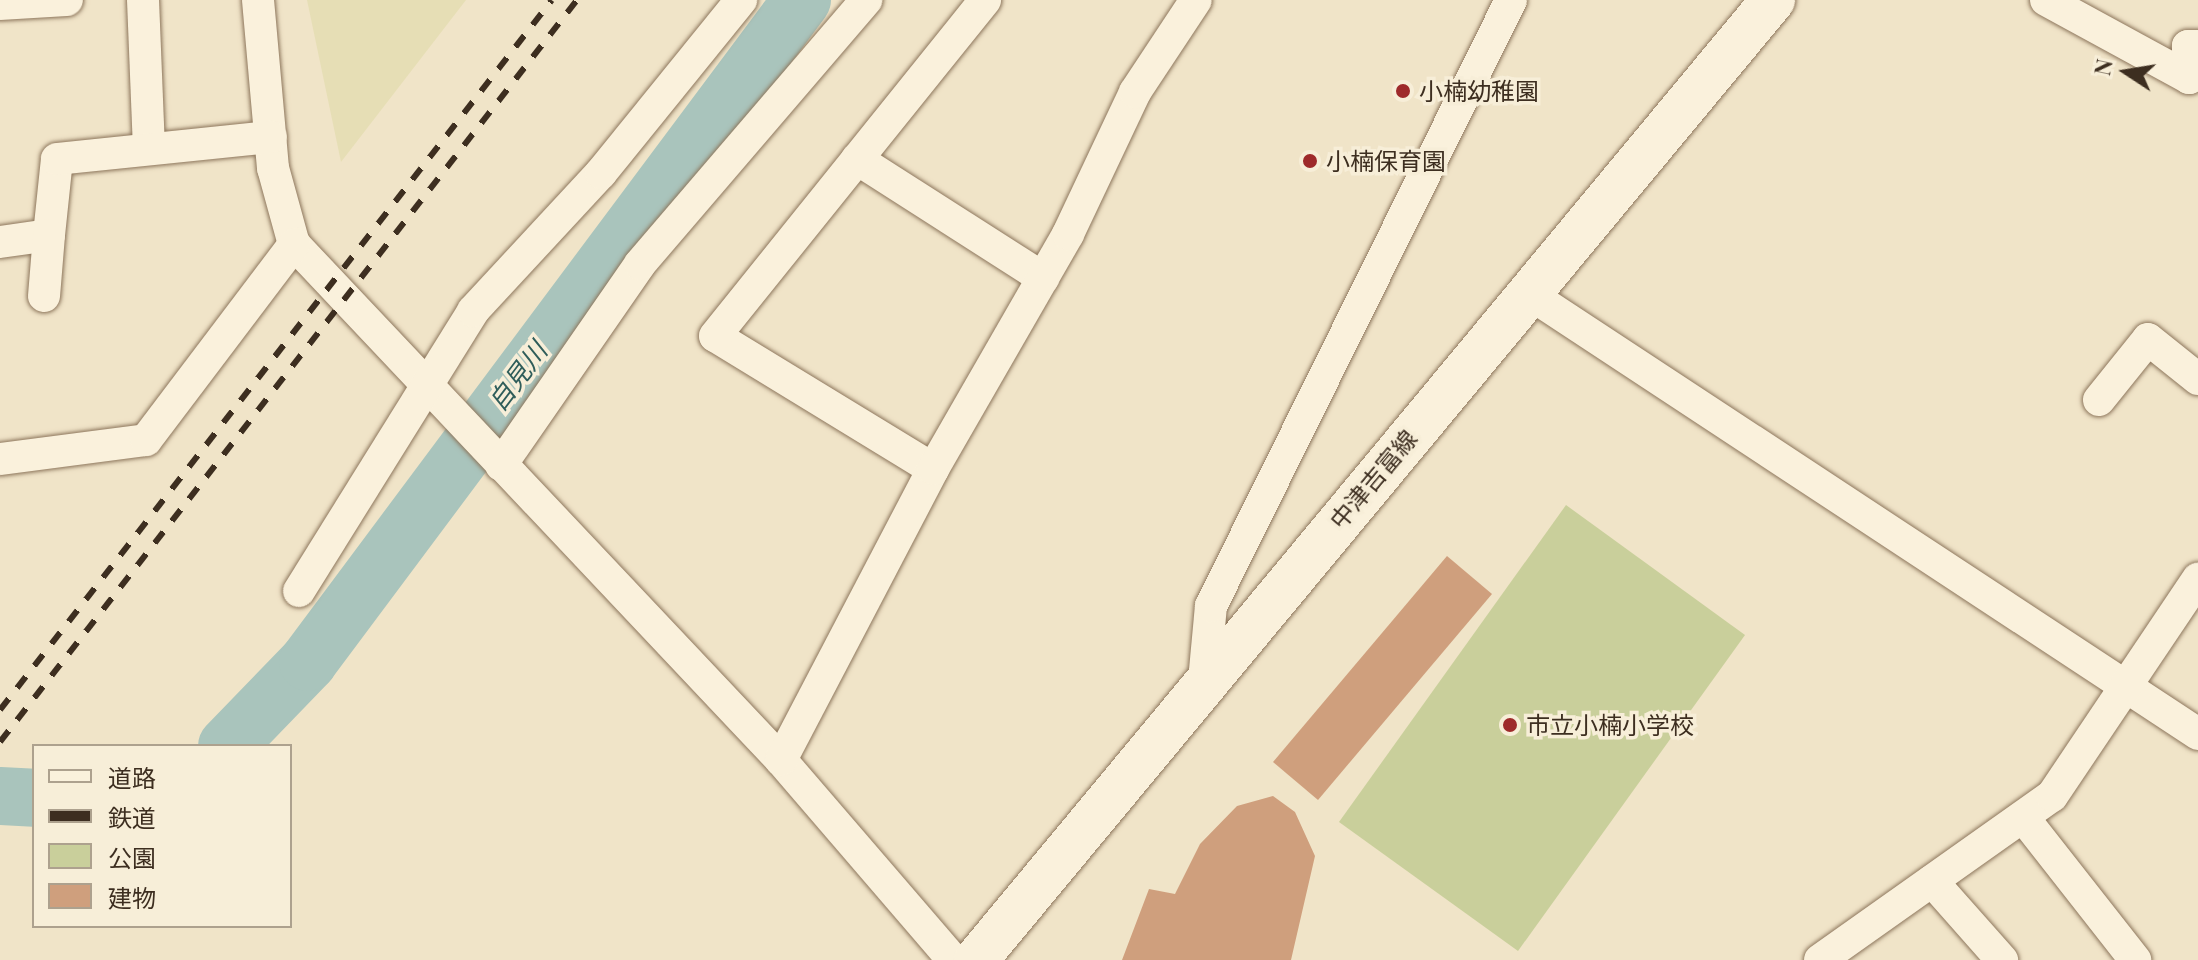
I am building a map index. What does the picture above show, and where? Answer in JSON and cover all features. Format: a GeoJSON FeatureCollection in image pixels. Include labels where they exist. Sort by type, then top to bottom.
{"type":"FeatureCollection","features":[{"type":"Feature","properties":{"kind":"main road","name":"中津吉富線"},"geometry":{"type":"LineString","coordinates":[[976,960],[1204,681],[1773,0]]}},
{"type":"Feature","properties":{"kind":"street"},"geometry":{"type":"LineString","coordinates":[[0,4],[67,0]]}},
{"type":"Feature","properties":{"kind":"street"},"geometry":{"type":"LineString","coordinates":[[143,0],[149,149]]}},
{"type":"Feature","properties":{"kind":"street"},"geometry":{"type":"LineString","coordinates":[[258,0],[271,137],[294,244],[781,760],[953,960]]}},
{"type":"Feature","properties":{"kind":"street"},"geometry":{"type":"LineString","coordinates":[[299,591],[430,389],[473,311],[601,173],[741,0]]}},
{"type":"Feature","properties":{"kind":"street"},"geometry":{"type":"LineString","coordinates":[[501,465],[640,264],[866,0]]}},
{"type":"Feature","properties":{"kind":"street"},"geometry":{"type":"LineString","coordinates":[[933,469],[715,336],[985,0]]}},
{"type":"Feature","properties":{"kind":"street"},"geometry":{"type":"LineString","coordinates":[[781,760],[933,469],[1043,278],[1135,92],[1196,0]]}},
{"type":"Feature","properties":{"kind":"street"},"geometry":{"type":"LineString","coordinates":[[1204,681],[1211,606],[1511,0]]}},
{"type":"Feature","properties":{"kind":"street"},"geometry":{"type":"LineString","coordinates":[[2046,0],[2189,78],[2188,46],[2198,46]]}},
{"type":"Feature","properties":{"kind":"street"},"geometry":{"type":"LineString","coordinates":[[44,296],[57,159],[271,137]]}},
{"type":"Feature","properties":{"kind":"street"},"geometry":{"type":"LineString","coordinates":[[857,159],[1043,278]]}},
{"type":"Feature","properties":{"kind":"street"},"geometry":{"type":"LineString","coordinates":[[0,242],[49,235]]}},
{"type":"Feature","properties":{"kind":"street"},"geometry":{"type":"LineString","coordinates":[[0,459],[146,440],[294,244]]}},
{"type":"Feature","properties":{"kind":"street"},"geometry":{"type":"LineString","coordinates":[[1528,293],[2198,734]]}},
{"type":"Feature","properties":{"kind":"street"},"geometry":{"type":"LineString","coordinates":[[2099,400],[2148,339],[2198,379]]}},
{"type":"Feature","properties":{"kind":"street"},"geometry":{"type":"LineString","coordinates":[[1820,960],[2052,796],[2128,690],[2198,579]]}},
{"type":"Feature","properties":{"kind":"street"},"geometry":{"type":"LineString","coordinates":[[2023,817],[2135,960]]}},
{"type":"Feature","properties":{"kind":"street"},"geometry":{"type":"LineString","coordinates":[[1932,881],[2002,960]]}},
{"type":"Feature","properties":{"kind":"shaded area"},"geometry":{"type":"Polygon","coordinates":[[[307,0],[466,0],[341,162],[307,0]]]}},
{"type":"Feature","properties":{"kind":"green space"},"geometry":{"type":"Polygon","coordinates":[[[1566,505],[1745,635],[1518,951],[1339,822],[1566,505]]]}},
{"type":"Feature","properties":{"kind":"building"},"geometry":{"type":"Polygon","coordinates":[[[1447,556],[1492,594],[1318,800],[1273,762],[1447,556]]]}},
{"type":"Feature","properties":{"kind":"building"},"geometry":{"type":"Polygon","coordinates":[[[1273,796],[1295,812],[1315,856],[1291,960],[1122,960],[1149,889],[1175,894],[1200,844],[1237,806],[1273,796]]]}},
{"type":"Feature","properties":{"kind":"waterway","name":"自見川"},"geometry":{"type":"LineString","coordinates":[[229,744],[308,662],[802,0]]}},
{"type":"Feature","properties":{"kind":"waterway","name":"自見川"},"geometry":{"type":"LineString","coordinates":[[0,796],[32,798]]}},
{"type":"Feature","properties":{"kind":"railway"},"geometry":{"type":"LineString","coordinates":[[0,710],[552,0]]}},
{"type":"Feature","properties":{"kind":"railway"},"geometry":{"type":"LineString","coordinates":[[0,742],[577,0]]}},
{"type":"Feature","properties":{"kind":"place","name":"小楠幼稚園"},"geometry":{"type":"Point","coordinates":[1403,91]}},
{"type":"Feature","properties":{"kind":"place","name":"小楠保育園"},"geometry":{"type":"Point","coordinates":[1310,161]}},
{"type":"Feature","properties":{"kind":"place","name":"市立小楠小学校"},"geometry":{"type":"Point","coordinates":[1510,725]}}]}
